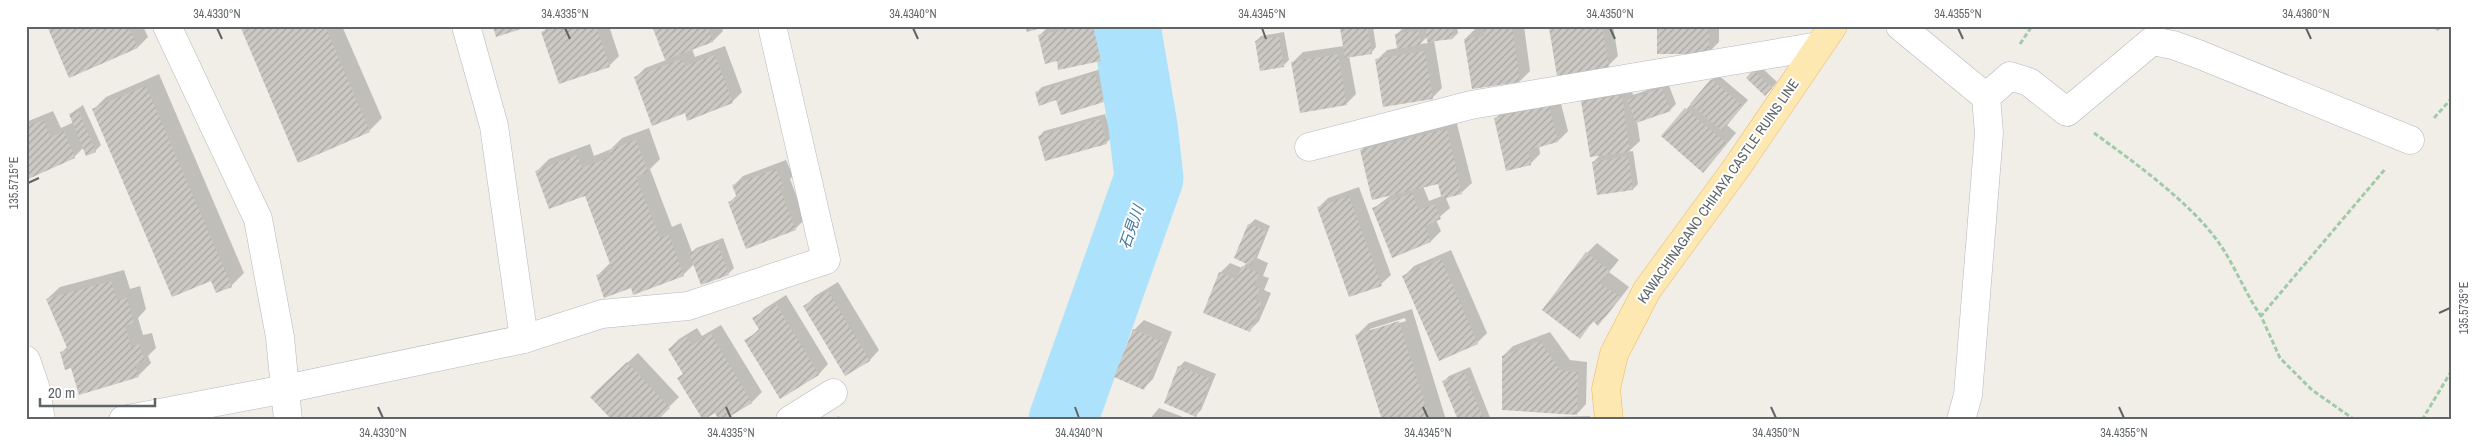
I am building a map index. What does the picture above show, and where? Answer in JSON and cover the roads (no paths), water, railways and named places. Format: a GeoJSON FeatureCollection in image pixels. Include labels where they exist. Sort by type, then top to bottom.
{"type":"FeatureCollection","features":[{"type":"Feature","properties":{"kind":"main road","name":"KAWACHINAGANO CHIHAYA CASTLE RUINS LINE"},"geometry":{"type":"LineString","coordinates":[[1609,420],[1606,389],[1614,354],[1647,290],[1737,167],[1826,36]]}},
{"type":"Feature","properties":{"kind":"street"},"geometry":{"type":"LineString","coordinates":[[167,26],[258,219],[280,337],[288,420]]}},
{"type":"Feature","properties":{"kind":"street"},"geometry":{"type":"LineString","coordinates":[[466,26],[494,126],[524,339]]}},
{"type":"Feature","properties":{"kind":"street"},"geometry":{"type":"LineString","coordinates":[[123,420],[285,390],[524,339],[602,314],[688,306],[826,260],[772,26]]}},
{"type":"Feature","properties":{"kind":"street"},"geometry":{"type":"LineString","coordinates":[[1900,26],[1986,97],[1989,133],[1968,396],[1961,420]]}},
{"type":"Feature","properties":{"kind":"street"},"geometry":{"type":"LineString","coordinates":[[1309,147],[1470,105],[1826,36]]}},
{"type":"Feature","properties":{"kind":"street"},"geometry":{"type":"LineString","coordinates":[[1986,97],[2010,76],[2029,82],[2068,112],[2152,41],[2173,45],[2198,54],[2410,140]]}},
{"type":"Feature","properties":{"kind":"street"},"geometry":{"type":"LineString","coordinates":[[26,360],[35,386],[41,420]]}},
{"type":"Feature","properties":{"kind":"street"},"geometry":{"type":"LineString","coordinates":[[790,420],[833,393]]}},
{"type":"Feature","properties":{"kind":"waterway","name":"石見川"},"geometry":{"type":"LineString","coordinates":[[1063,420],[1149,178],[1143,126],[1126,26]]}}]}
